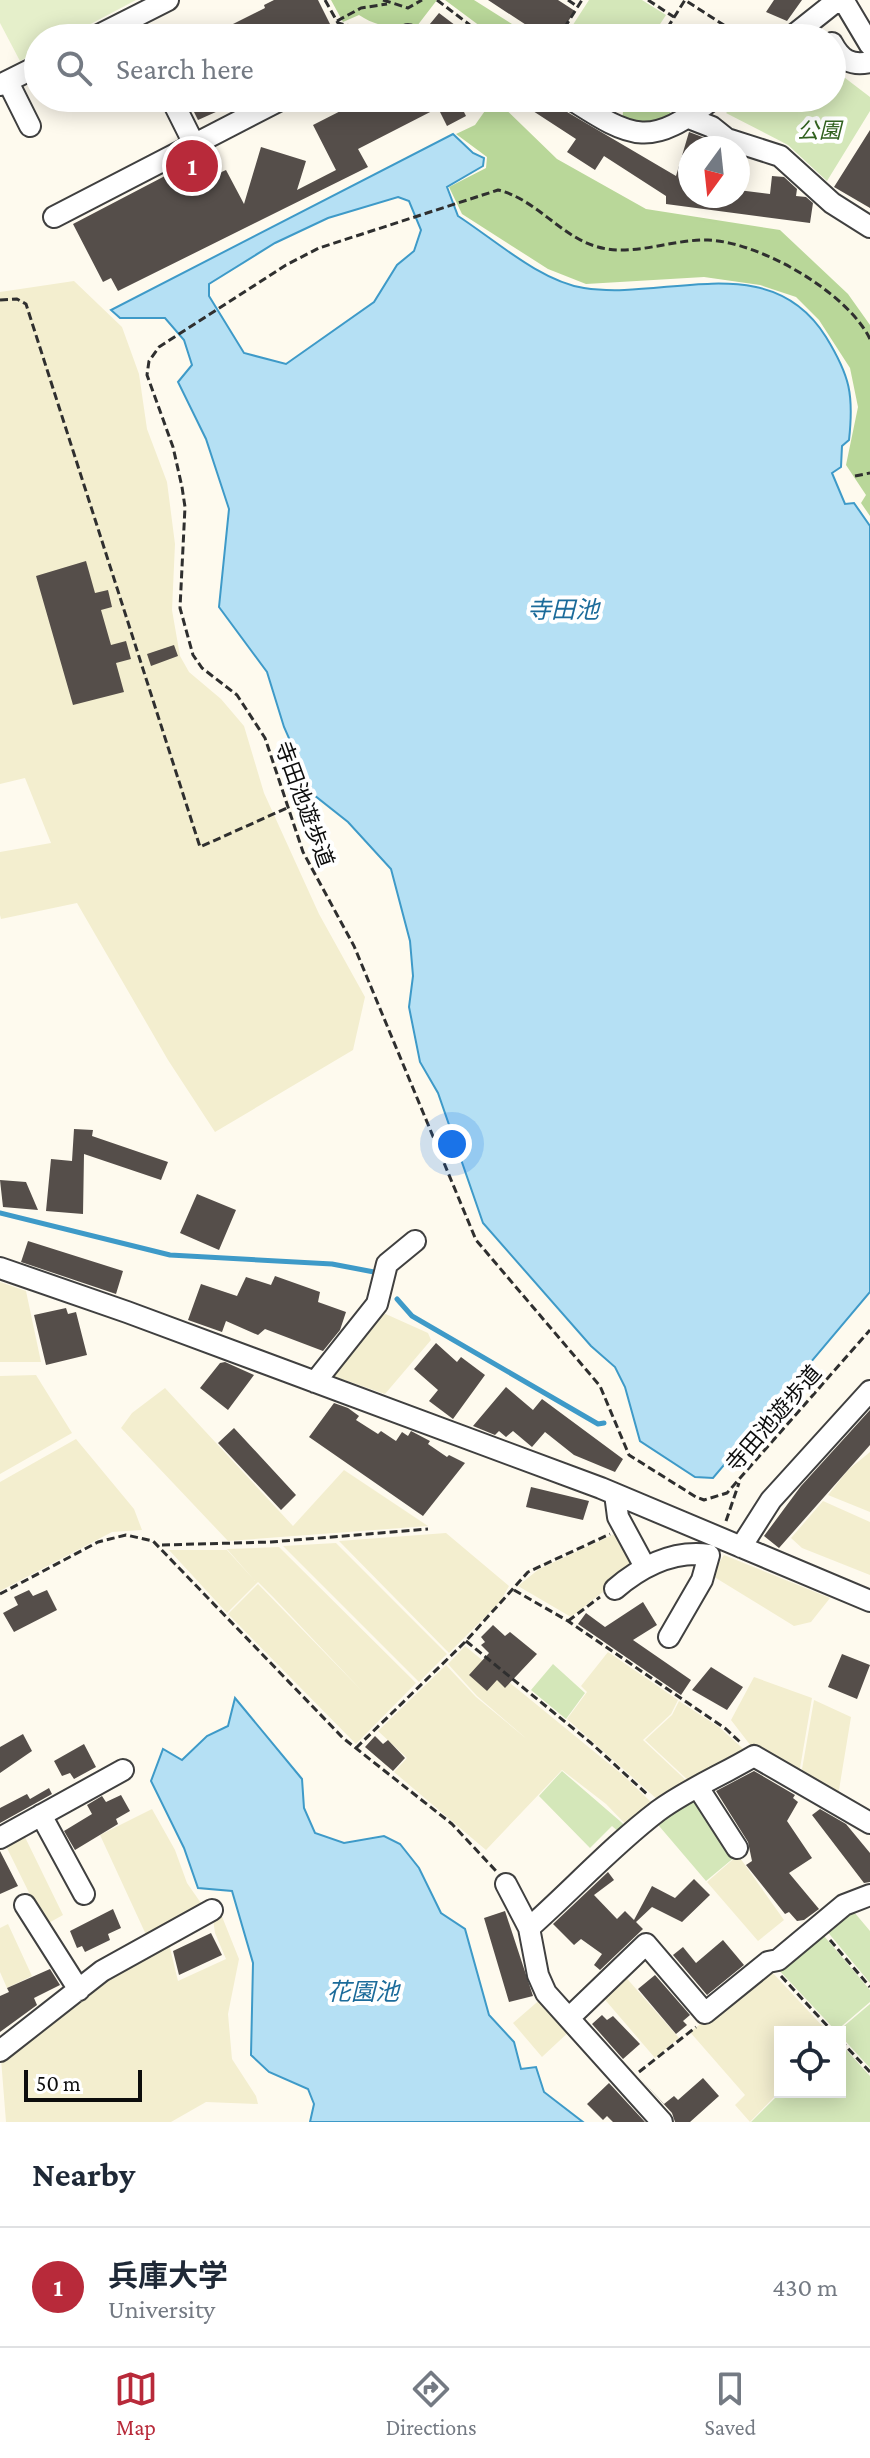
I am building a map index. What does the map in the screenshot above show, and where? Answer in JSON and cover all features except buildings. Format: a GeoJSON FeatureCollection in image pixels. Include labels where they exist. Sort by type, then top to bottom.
{"type":"FeatureCollection","features":[{"type":"Feature","properties":{"kind":"street"},"geometry":{"type":"LineString","coordinates":[[140,24],[168,0]]}},
{"type":"Feature","properties":{"kind":"street"},"geometry":{"type":"LineString","coordinates":[[808,24],[834,3],[845,3],[870,45]]}},
{"type":"Feature","properties":{"kind":"street"},"geometry":{"type":"LineString","coordinates":[[820,15],[824,24]]}},
{"type":"Feature","properties":{"kind":"street"},"geometry":{"type":"LineString","coordinates":[[846,60],[855,65],[870,62]]}},
{"type":"Feature","properties":{"kind":"street"},"geometry":{"type":"LineString","coordinates":[[24,73],[2,83],[30,126]]}},
{"type":"Feature","properties":{"kind":"street"},"geometry":{"type":"LineString","coordinates":[[178,112],[194,144]]}},
{"type":"Feature","properties":{"kind":"street"},"geometry":{"type":"LineString","coordinates":[[54,217],[257,112]]}},
{"type":"Feature","properties":{"kind":"street"},"geometry":{"type":"LineString","coordinates":[[591,112],[607,122],[641,134],[689,118],[696,112]]}},
{"type":"Feature","properties":{"kind":"street"},"geometry":{"type":"LineString","coordinates":[[689,118],[712,127],[727,139],[780,156],[832,203],[870,227]]}},
{"type":"Feature","properties":{"kind":"street"},"geometry":{"type":"LineString","coordinates":[[315,1382],[377,1304],[387,1264],[415,1241]]}},
{"type":"Feature","properties":{"kind":"street"},"geometry":{"type":"LineString","coordinates":[[0,1268],[615,1494],[870,1601]]}},
{"type":"Feature","properties":{"kind":"street"},"geometry":{"type":"LineString","coordinates":[[741,1547],[771,1500],[870,1391]]}},
{"type":"Feature","properties":{"kind":"street"},"geometry":{"type":"LineString","coordinates":[[615,1494],[624,1528],[644,1565]]}},
{"type":"Feature","properties":{"kind":"street"},"geometry":{"type":"LineString","coordinates":[[615,1589],[644,1565],[694,1553],[709,1555],[702,1580],[669,1637]]}},
{"type":"Feature","properties":{"kind":"street"},"geometry":{"type":"LineString","coordinates":[[529,1928],[663,1808],[754,1756],[870,1823]]}},
{"type":"Feature","properties":{"kind":"street"},"geometry":{"type":"LineString","coordinates":[[0,1838],[123,1770]]}},
{"type":"Feature","properties":{"kind":"street"},"geometry":{"type":"LineString","coordinates":[[699,1789],[737,1848]]}},
{"type":"Feature","properties":{"kind":"street"},"geometry":{"type":"LineString","coordinates":[[41,1815],[84,1894]]}},
{"type":"Feature","properties":{"kind":"street"},"geometry":{"type":"LineString","coordinates":[[506,1884],[529,1928],[536,1965],[546,1993],[662,2122]]}},
{"type":"Feature","properties":{"kind":"street"},"geometry":{"type":"LineString","coordinates":[[570,2017],[646,1944],[705,2013],[768,1962],[778,1960],[844,1905],[870,1895]]}},
{"type":"Feature","properties":{"kind":"street"},"geometry":{"type":"LineString","coordinates":[[25,1905],[79,1990]]}},
{"type":"Feature","properties":{"kind":"street"},"geometry":{"type":"LineString","coordinates":[[0,2051],[102,1971],[212,1910]]}},
{"type":"Feature","properties":{"kind":"path"},"geometry":{"type":"LineString","coordinates":[[325,0],[337,21],[345,24]]}},
{"type":"Feature","properties":{"kind":"path"},"geometry":{"type":"LineString","coordinates":[[383,0],[387,4]]}},
{"type":"Feature","properties":{"kind":"path"},"geometry":{"type":"LineString","coordinates":[[337,21],[361,8],[387,4],[408,8],[422,0]]}},
{"type":"Feature","properties":{"kind":"path"},"geometry":{"type":"LineString","coordinates":[[437,0],[469,24]]}},
{"type":"Feature","properties":{"kind":"path"},"geometry":{"type":"LineString","coordinates":[[568,0],[578,7]]}},
{"type":"Feature","properties":{"kind":"path"},"geometry":{"type":"LineString","coordinates":[[567,24],[582,0]]}},
{"type":"Feature","properties":{"kind":"path"},"geometry":{"type":"LineString","coordinates":[[648,0],[674,17]]}},
{"type":"Feature","properties":{"kind":"path"},"geometry":{"type":"LineString","coordinates":[[670,24],[685,0],[722,24]]}},
{"type":"Feature","properties":{"kind":"path","name":"寺田池遊歩道"},"geometry":{"type":"LineString","coordinates":[[870,339],[863,324],[824,288],[766,256],[709,240],[608,250],[576,238],[509,193],[498,190],[319,248],[169,339],[152,355],[147,375],[173,447],[183,497],[180,608],[185,638],[202,668],[237,695],[265,738],[303,852],[354,946],[476,1240],[600,1386],[629,1455],[696,1497],[704,1500],[727,1493],[870,1330]]}},
{"type":"Feature","properties":{"kind":"path"},"geometry":{"type":"LineString","coordinates":[[0,300],[17,299],[26,304],[200,847],[289,807]]}},
{"type":"Feature","properties":{"kind":"path"},"geometry":{"type":"LineString","coordinates":[[855,476],[870,473]]}},
{"type":"Feature","properties":{"kind":"path"},"geometry":{"type":"LineString","coordinates":[[356,1748],[537,1567],[624,1528]]}},
{"type":"Feature","properties":{"kind":"path"},"geometry":{"type":"LineString","coordinates":[[0,1594],[98,1542],[126,1535],[162,1545],[271,1542],[428,1529]]}},
{"type":"Feature","properties":{"kind":"path"},"geometry":{"type":"LineString","coordinates":[[162,1545],[291,1687],[356,1748],[452,1824],[485,1856],[506,1884]]}},
{"type":"Feature","properties":{"kind":"path"},"geometry":{"type":"LineString","coordinates":[[568,1621],[610,1589],[615,1589]]}},
{"type":"Feature","properties":{"kind":"path"},"geometry":{"type":"LineString","coordinates":[[513,1590],[568,1621],[726,1729],[754,1756]]}},
{"type":"Feature","properties":{"kind":"path"},"geometry":{"type":"LineString","coordinates":[[466,1641],[591,1743],[663,1808]]}},
{"type":"Feature","properties":{"kind":"path"},"geometry":{"type":"LineString","coordinates":[[822,1922],[832,1943],[870,1987]]}},
{"type":"Feature","properties":{"kind":"path"},"geometry":{"type":"LineString","coordinates":[[768,1962],[827,2026]]}},
{"type":"Feature","properties":{"kind":"path"},"geometry":{"type":"LineString","coordinates":[[627,2082],[704,2020],[705,2013]]}},
{"type":"Feature","properties":{"kind":"path"},"geometry":{"type":"LineString","coordinates":[[846,2046],[870,2072]]}},
{"type":"Feature","properties":{"kind":"shaded area"},"geometry":{"type":"Polygon","coordinates":[[[74,281],[122,327],[139,374],[147,429],[167,482],[175,544],[172,610],[180,656],[189,672],[221,699],[244,726],[264,793],[319,914],[365,997],[353,1050],[215,1132],[168,1060],[77,903],[1,919],[0,915],[0,852],[51,843],[25,778],[0,784],[0,292],[74,281]]]}},
{"type":"Feature","properties":{"kind":"shaded area"},"geometry":{"type":"Polygon","coordinates":[[[0,1282],[26,1291],[41,1362],[0,1362],[0,1282]]]}},
{"type":"Feature","properties":{"kind":"shaded area"},"geometry":{"type":"Polygon","coordinates":[[[379,1311],[428,1333],[431,1340],[385,1394],[327,1374],[379,1311]]]}},
{"type":"Feature","properties":{"kind":"shaded area"},"geometry":{"type":"Polygon","coordinates":[[[36,1375],[72,1433],[0,1474],[0,1376],[36,1375]]]}},
{"type":"Feature","properties":{"kind":"shaded area"},"geometry":{"type":"Polygon","coordinates":[[[165,1388],[293,1526],[344,1470],[428,1526],[228,1541],[121,1428],[132,1413],[165,1388]]]}},
{"type":"Feature","properties":{"kind":"shaded area"},"geometry":{"type":"Polygon","coordinates":[[[76,1439],[134,1509],[142,1530],[112,1532],[0,1591],[0,1482],[76,1439]]]}},
{"type":"Feature","properties":{"kind":"shaded area"},"geometry":{"type":"Polygon","coordinates":[[[870,1452],[870,1512],[828,1495],[848,1470],[870,1452]]]}},
{"type":"Feature","properties":{"kind":"shaded area"},"geometry":{"type":"Polygon","coordinates":[[[823,1501],[870,1522],[870,1575],[802,1548],[791,1538],[823,1501]]]}},
{"type":"Feature","properties":{"kind":"shaded area"},"geometry":{"type":"Polygon","coordinates":[[[619,1532],[636,1566],[571,1617],[518,1586],[539,1569],[619,1532]]]}},
{"type":"Feature","properties":{"kind":"shaded area"},"geometry":{"type":"Polygon","coordinates":[[[446,1533],[509,1586],[500,1602],[449,1653],[339,1541],[446,1533]]]}},
{"type":"Feature","properties":{"kind":"shaded area"},"geometry":{"type":"Polygon","coordinates":[[[336,1543],[447,1654],[419,1682],[283,1546],[336,1543]]]}},
{"type":"Feature","properties":{"kind":"shaded area"},"geometry":{"type":"Polygon","coordinates":[[[279,1547],[416,1683],[356,1744],[228,1614],[258,1584],[363,1692],[274,1598],[258,1582],[227,1613],[169,1550],[227,1550],[255,1581],[227,1549],[279,1547]]]}},
{"type":"Feature","properties":{"kind":"shaded area"},"geometry":{"type":"Polygon","coordinates":[[[724,1555],[830,1598],[811,1622],[794,1626],[711,1575],[724,1555]]]}},
{"type":"Feature","properties":{"kind":"shaded area"},"geometry":{"type":"Polygon","coordinates":[[[465,1646],[624,1776],[653,1804],[632,1831],[606,1804],[562,1770],[486,1850],[394,1772],[407,1758],[378,1731],[446,1665],[476,1697],[528,1740],[477,1696],[448,1664],[465,1646]]]}},
{"type":"Feature","properties":{"kind":"shaded area"},"geometry":{"type":"Polygon","coordinates":[[[608,1652],[678,1700],[671,1714],[643,1740],[690,1784],[658,1800],[567,1719],[587,1692],[581,1686],[608,1652]]]}},
{"type":"Feature","properties":{"kind":"shaded area"},"geometry":{"type":"Polygon","coordinates":[[[754,1677],[812,1698],[799,1774],[751,1746],[731,1720],[754,1677]]]}},
{"type":"Feature","properties":{"kind":"shaded area"},"geometry":{"type":"Polygon","coordinates":[[[814,1700],[851,1717],[838,1796],[801,1775],[814,1700]]]}},
{"type":"Feature","properties":{"kind":"shaded area"},"geometry":{"type":"Polygon","coordinates":[[[679,1701],[719,1727],[749,1754],[691,1783],[645,1740],[672,1715],[679,1701]]]}},
{"type":"Feature","properties":{"kind":"shaded area"},"geometry":{"type":"Polygon","coordinates":[[[152,1809],[175,1850],[187,1883],[203,1906],[148,1939],[100,1835],[152,1809]]]}},
{"type":"Feature","properties":{"kind":"shaded area"},"geometry":{"type":"Polygon","coordinates":[[[22,1831],[63,1915],[45,1925],[4,1842],[22,1831]]]}},
{"type":"Feature","properties":{"kind":"shaded area"},"geometry":{"type":"Polygon","coordinates":[[[738,1855],[784,1920],[758,1941],[707,1882],[738,1855]]]}},
{"type":"Feature","properties":{"kind":"shaded area"},"geometry":{"type":"Polygon","coordinates":[[[221,1914],[239,1959],[228,2014],[232,2059],[258,2104],[206,2102],[171,2122],[6,2122],[1,2059],[84,1992],[169,1944],[178,1981],[226,1959],[215,1933],[213,1919],[221,1914]]]}},
{"type":"Feature","properties":{"kind":"shaded area"},"geometry":{"type":"Polygon","coordinates":[[[8,1924],[32,1976],[7,1988],[0,1972],[0,1928],[8,1924]]]}},
{"type":"Feature","properties":{"kind":"shaded area"},"geometry":{"type":"Polygon","coordinates":[[[770,1970],[822,2026],[774,2026],[774,2097],[750,2122],[735,2105],[745,2095],[690,2032],[770,1970]]]}},
{"type":"Feature","properties":{"kind":"shaded area"},"geometry":{"type":"Polygon","coordinates":[[[623,1974],[679,2038],[655,2058],[601,1995],[623,1974]]]}},
{"type":"Feature","properties":{"kind":"shaded area"},"geometry":{"type":"Polygon","coordinates":[[[543,1997],[573,2028],[542,2057],[513,2023],[543,1997]]]}},
{"type":"Feature","properties":{"kind":"green space"},"geometry":{"type":"Polygon","coordinates":[[[0,0],[136,0],[91,24],[24,24],[24,59],[20,61],[0,23],[0,0]]]}},
{"type":"Feature","properties":{"kind":"green space"},"geometry":{"type":"Polygon","coordinates":[[[331,0],[437,0],[419,24],[378,24],[359,15],[343,22],[331,0]]]}},
{"type":"Feature","properties":{"kind":"green space"},"geometry":{"type":"Polygon","coordinates":[[[445,0],[474,0],[512,24],[477,24],[445,0]]]}},
{"type":"Feature","properties":{"kind":"green space"},"geometry":{"type":"Polygon","coordinates":[[[589,0],[642,0],[666,15],[660,24],[573,24],[589,0]]]}},
{"type":"Feature","properties":{"kind":"green space","name":"公園"},"geometry":{"type":"Polygon","coordinates":[[[846,79],[870,97],[870,111],[827,181],[788,145],[726,113],[846,112],[846,79]]]}},
{"type":"Feature","properties":{"kind":"green space"},"geometry":{"type":"Polygon","coordinates":[[[484,112],[508,112],[557,159],[646,209],[780,230],[848,294],[870,325],[870,516],[861,503],[866,495],[846,465],[858,407],[850,368],[819,320],[796,297],[760,285],[704,277],[586,284],[548,269],[462,214],[449,187],[486,168],[487,157],[456,134],[475,125],[484,112]]]}},
{"type":"Feature","properties":{"kind":"green space"},"geometry":{"type":"Polygon","coordinates":[[[623,112],[670,112],[675,117],[657,126],[622,122],[623,112]]]}},
{"type":"Feature","properties":{"kind":"green space"},"geometry":{"type":"Polygon","coordinates":[[[553,1664],[585,1693],[566,1719],[531,1690],[553,1664]]]}},
{"type":"Feature","properties":{"kind":"green space"},"geometry":{"type":"Polygon","coordinates":[[[562,1771],[628,1828],[621,1834],[612,1826],[590,1848],[539,1796],[562,1771]]]}},
{"type":"Feature","properties":{"kind":"green space"},"geometry":{"type":"Polygon","coordinates":[[[694,1794],[736,1856],[706,1881],[654,1820],[694,1794]]]}},
{"type":"Feature","properties":{"kind":"green space"},"geometry":{"type":"Polygon","coordinates":[[[849,1906],[870,1931],[870,1983],[826,1930],[849,1906]]]}},
{"type":"Feature","properties":{"kind":"green space"},"geometry":{"type":"Polygon","coordinates":[[[819,1930],[870,1990],[870,2002],[842,2026],[831,2026],[776,1967],[819,1930]]]}},
{"type":"Feature","properties":{"kind":"green space"},"geometry":{"type":"Polygon","coordinates":[[[870,2004],[870,2068],[846,2042],[844,2026],[870,2004]]]}},
{"type":"Feature","properties":{"kind":"green space"},"geometry":{"type":"Polygon","coordinates":[[[846,2050],[870,2076],[870,2122],[751,2122],[775,2098],[846,2098],[846,2050]]]}},
{"type":"Feature","properties":{"kind":"water","name":"寺田池"},"geometry":{"type":"Polygon","coordinates":[[[453,134],[473,153],[484,158],[483,166],[447,187],[458,216],[535,268],[567,284],[584,288],[616,290],[715,284],[746,285],[776,293],[803,310],[834,351],[845,375],[851,410],[849,440],[842,446],[841,467],[832,473],[845,504],[854,503],[870,526],[870,1292],[713,1478],[695,1477],[640,1441],[625,1387],[615,1367],[591,1346],[483,1223],[438,1093],[420,1062],[409,1007],[413,976],[410,941],[391,869],[348,822],[314,795],[284,727],[267,672],[219,607],[229,509],[206,439],[178,382],[192,365],[184,340],[165,318],[120,318],[111,310],[453,134]],[[398,197],[328,218],[275,243],[209,284],[209,296],[244,353],[286,364],[374,302],[397,265],[414,251],[421,230],[409,201],[398,197]]]}},
{"type":"Feature","properties":{"kind":"water","name":"花園池"},"geometry":{"type":"Polygon","coordinates":[[[235,1698],[302,1779],[304,1808],[315,1833],[344,1843],[384,1836],[400,1844],[419,1868],[441,1913],[465,1929],[489,2015],[514,2042],[521,2069],[536,2067],[544,2092],[583,2122],[310,2122],[314,2104],[308,2089],[269,2072],[251,2055],[253,1963],[232,1891],[198,1888],[184,1848],[151,1781],[163,1749],[182,1760],[207,1736],[228,1726],[235,1698]]]}},
{"type":"Feature","properties":{"kind":"waterway"},"geometry":{"type":"LineString","coordinates":[[0,1213],[170,1255],[332,1264],[374,1272]]}},
{"type":"Feature","properties":{"kind":"waterway"},"geometry":{"type":"LineString","coordinates":[[397,1299],[412,1316],[598,1424],[604,1423]]}},
{"type":"Feature","properties":{"kind":"place","name":"兵庫大学"},"geometry":{"type":"Point","coordinates":[192,166]}}]}
